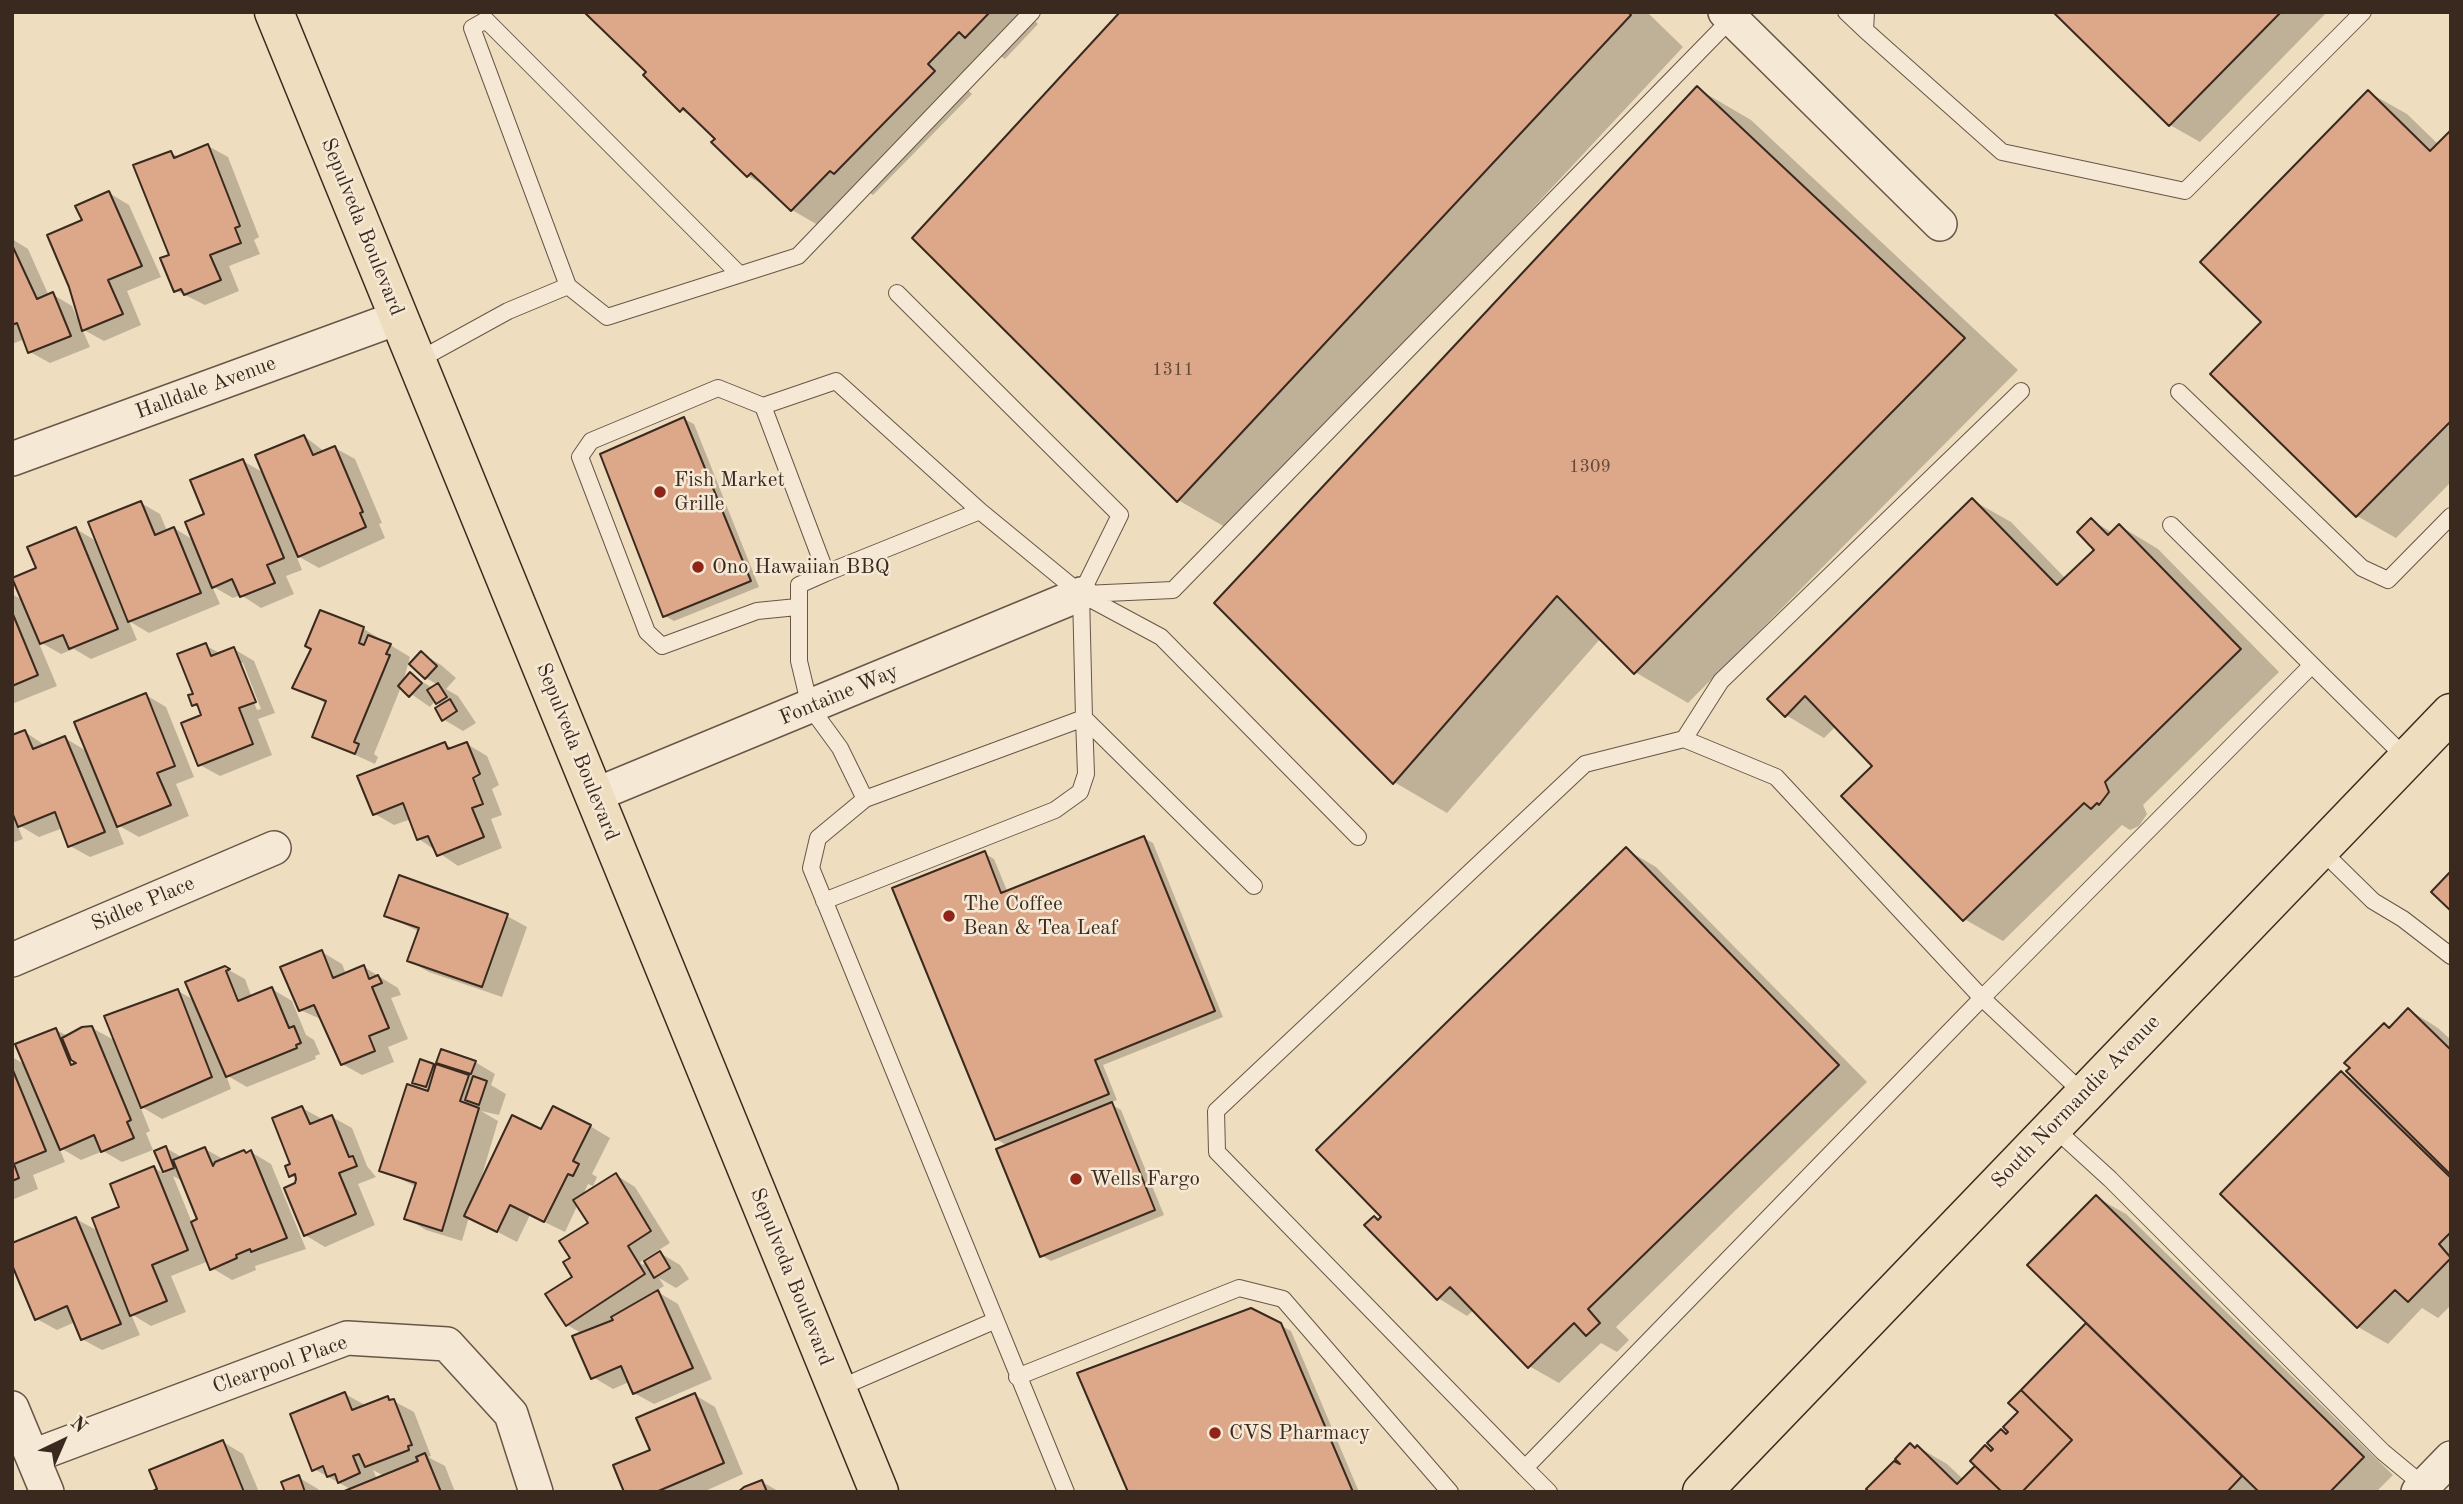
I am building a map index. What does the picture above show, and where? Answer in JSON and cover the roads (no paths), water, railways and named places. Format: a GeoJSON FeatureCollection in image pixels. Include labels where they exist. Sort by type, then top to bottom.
{"type":"FeatureCollection","features":[{"type":"Feature","properties":{"kind":"main road","name":"Sepulveda Boulevard"},"geometry":{"type":"LineString","coordinates":[[274,12],[879,1492]]}},
{"type":"Feature","properties":{"kind":"main road","name":"South Normandie Avenue"},"geometry":{"type":"LineString","coordinates":[[1702,1492],[2451,713]]}},
{"type":"Feature","properties":{"kind":"street"},"geometry":{"type":"LineString","coordinates":[[1728,15],[1940,224]]}},
{"type":"Feature","properties":{"kind":"street","name":"Halldale Avenue"},"geometry":{"type":"LineString","coordinates":[[12,459],[400,317]]}},
{"type":"Feature","properties":{"kind":"street","name":"Fontaine Way"},"geometry":{"type":"LineString","coordinates":[[595,795],[1082,594]]}},
{"type":"Feature","properties":{"kind":"street","name":"Sidlee Place"},"geometry":{"type":"LineString","coordinates":[[12,960],[274,848]]}},
{"type":"Feature","properties":{"kind":"street","name":"Clearpool Place"},"geometry":{"type":"LineString","coordinates":[[33,1456],[347,1338],[447,1344],[511,1414],[536,1492]]}},
{"type":"Feature","properties":{"kind":"street"},"geometry":{"type":"LineString","coordinates":[[12,1408],[47,1492]]}},
{"type":"Feature","properties":{"kind":"street"},"geometry":{"type":"LineString","coordinates":[[2421,1489],[2451,1458]]}},
{"type":"Feature","properties":{"kind":"lane"},"geometry":{"type":"LineString","coordinates":[[739,274],[486,20],[472,29],[568,286],[607,317],[798,256],[1032,12]]}},
{"type":"Feature","properties":{"kind":"lane"},"geometry":{"type":"LineString","coordinates":[[1846,12],[2002,152],[2185,191],[2363,12]]}},
{"type":"Feature","properties":{"kind":"lane"},"geometry":{"type":"LineString","coordinates":[[1865,30],[1867,12]]}},
{"type":"Feature","properties":{"kind":"lane"},"geometry":{"type":"LineString","coordinates":[[1082,594],[1173,590],[1728,15]]}},
{"type":"Feature","properties":{"kind":"lane"},"geometry":{"type":"LineString","coordinates":[[417,361],[508,311],[568,286]]}},
{"type":"Feature","properties":{"kind":"lane"},"geometry":{"type":"LineString","coordinates":[[824,901],[1055,810],[1080,792],[1086,774],[1082,594],[1120,514],[897,293]]}},
{"type":"Feature","properties":{"kind":"lane"},"geometry":{"type":"LineString","coordinates":[[797,607],[757,611],[662,646],[647,632],[580,457],[591,441],[718,388],[763,406],[836,381],[980,511],[1082,594],[1161,637],[1358,837]]}},
{"type":"Feature","properties":{"kind":"lane"},"geometry":{"type":"LineString","coordinates":[[1684,740],[1721,681],[2021,391]]}},
{"type":"Feature","properties":{"kind":"lane"},"geometry":{"type":"LineString","coordinates":[[2179,392],[2362,568],[2388,580],[2451,516]]}},
{"type":"Feature","properties":{"kind":"lane"},"geometry":{"type":"LineString","coordinates":[[763,406],[826,573]]}},
{"type":"Feature","properties":{"kind":"lane"},"geometry":{"type":"LineString","coordinates":[[865,799],[840,748],[810,707],[799,661],[799,585],[980,511]]}},
{"type":"Feature","properties":{"kind":"lane"},"geometry":{"type":"LineString","coordinates":[[2171,525],[2407,759]]}},
{"type":"Feature","properties":{"kind":"lane"},"geometry":{"type":"LineString","coordinates":[[1525,1468],[1982,998],[2312,665]]}},
{"type":"Feature","properties":{"kind":"lane"},"geometry":{"type":"LineString","coordinates":[[1066,1492],[811,868],[818,838],[865,799],[1084,718]]}},
{"type":"Feature","properties":{"kind":"lane"},"geometry":{"type":"LineString","coordinates":[[1084,718],[1254,886]]}},
{"type":"Feature","properties":{"kind":"lane"},"geometry":{"type":"LineString","coordinates":[[1549,1492],[1217,1152],[1216,1111],[1585,764],[1684,740],[1776,777],[1982,998],[2084,1094]]}},
{"type":"Feature","properties":{"kind":"lane"},"geometry":{"type":"LineString","coordinates":[[2320,849],[2373,901],[2403,919],[2451,956]]}},
{"type":"Feature","properties":{"kind":"lane"},"geometry":{"type":"LineString","coordinates":[[2053,1127],[2110,1180],[2421,1489]]}},
{"type":"Feature","properties":{"kind":"lane"},"geometry":{"type":"LineString","coordinates":[[1017,1377],[1240,1288],[1283,1299],[1450,1492]]}},
{"type":"Feature","properties":{"kind":"lane"},"geometry":{"type":"LineString","coordinates":[[836,1389],[994,1321]]}},
{"type":"Feature","properties":{"kind":"place","name":"Fish Market Grille"},"geometry":{"type":"Point","coordinates":[660,492]}},
{"type":"Feature","properties":{"kind":"place","name":"Ono Hawaiian BBQ"},"geometry":{"type":"Point","coordinates":[698,567]}},
{"type":"Feature","properties":{"kind":"place","name":"The Coffee Bean & Tea Leaf"},"geometry":{"type":"Point","coordinates":[949,916]}},
{"type":"Feature","properties":{"kind":"place","name":"Wells Fargo"},"geometry":{"type":"Point","coordinates":[1076,1179]}},
{"type":"Feature","properties":{"kind":"place","name":"CVS Pharmacy"},"geometry":{"type":"Point","coordinates":[1215,1433]}}]}
